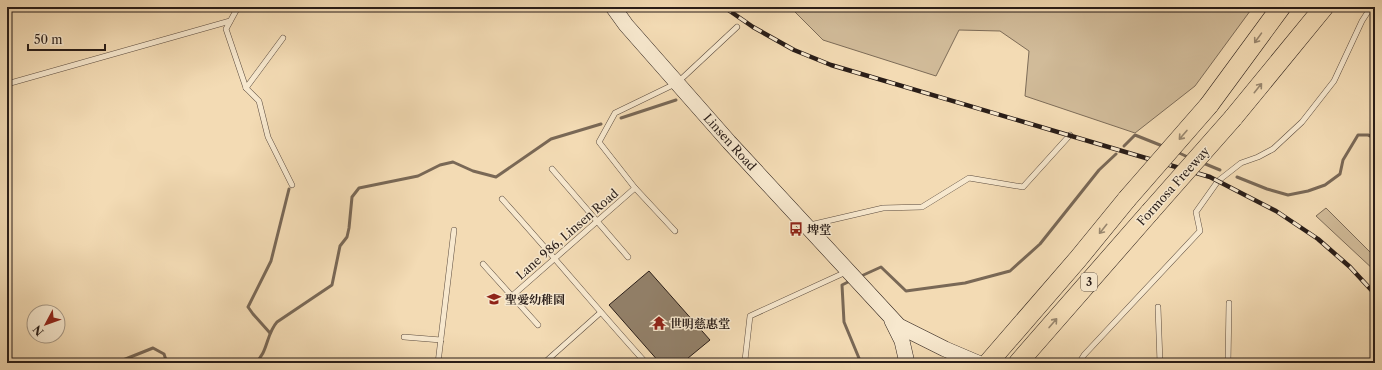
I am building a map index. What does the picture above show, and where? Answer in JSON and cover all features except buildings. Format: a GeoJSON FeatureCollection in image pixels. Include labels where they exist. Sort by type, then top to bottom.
{"type":"FeatureCollection","features":[{"type":"Feature","properties":{"kind":"highway","name":"Formosa Freeway"},"geometry":{"type":"LineString","coordinates":[[988,363],[1208,105],[1281,7]]}},
{"type":"Feature","properties":{"kind":"highway","name":"Formosa Freeway"},"geometry":{"type":"LineString","coordinates":[[1023,358],[1234,118],[1324,7]]}},
{"type":"Feature","properties":{"kind":"main road","name":"Linsen Road"},"geometry":{"type":"LineString","coordinates":[[613,7],[626,25],[729,142],[899,326],[945,349],[978,363]]}},
{"type":"Feature","properties":{"kind":"main road"},"geometry":{"type":"LineString","coordinates":[[888,315],[902,341],[907,363]]}},
{"type":"Feature","properties":{"kind":"lane"},"geometry":{"type":"LineString","coordinates":[[238,7],[226,29],[246,88],[259,101],[268,137],[292,185]]}},
{"type":"Feature","properties":{"kind":"lane"},"geometry":{"type":"LineString","coordinates":[[1079,363],[1084,355],[1200,231],[1196,212],[1218,181],[1241,163],[1258,158],[1273,149],[1302,122],[1334,81],[1362,21],[1371,7]]}},
{"type":"Feature","properties":{"kind":"lane"},"geometry":{"type":"LineString","coordinates":[[7,84],[230,21]]}},
{"type":"Feature","properties":{"kind":"lane"},"geometry":{"type":"LineString","coordinates":[[677,83],[737,27]]}},
{"type":"Feature","properties":{"kind":"lane"},"geometry":{"type":"LineString","coordinates":[[246,88],[283,38]]}},
{"type":"Feature","properties":{"kind":"lane","name":"Lane 986, Linsen Road"},"geometry":{"type":"LineString","coordinates":[[674,231],[635,188],[599,142],[615,113],[677,83]]}},
{"type":"Feature","properties":{"kind":"lane"},"geometry":{"type":"LineString","coordinates":[[807,226],[883,208],[922,207],[969,178],[1023,187],[1070,135]]}},
{"type":"Feature","properties":{"kind":"lane"},"geometry":{"type":"LineString","coordinates":[[552,169],[628,257]]}},
{"type":"Feature","properties":{"kind":"lane","name":"Lane 986, Linsen Road"},"geometry":{"type":"LineString","coordinates":[[512,296],[635,188]]}},
{"type":"Feature","properties":{"kind":"lane"},"geometry":{"type":"LineString","coordinates":[[502,199],[555,258],[600,313],[646,363]]}},
{"type":"Feature","properties":{"kind":"lane"},"geometry":{"type":"LineString","coordinates":[[440,363],[438,363],[454,230]]}},
{"type":"Feature","properties":{"kind":"lane"},"geometry":{"type":"LineString","coordinates":[[483,264],[538,325]]}},
{"type":"Feature","properties":{"kind":"lane"},"geometry":{"type":"LineString","coordinates":[[741,363],[745,360],[750,316],[853,275]]}},
{"type":"Feature","properties":{"kind":"lane"},"geometry":{"type":"LineString","coordinates":[[1228,363],[1230,303]]}},
{"type":"Feature","properties":{"kind":"lane"},"geometry":{"type":"LineString","coordinates":[[1158,307],[1160,363]]}},
{"type":"Feature","properties":{"kind":"lane"},"geometry":{"type":"LineString","coordinates":[[544,363],[600,313]]}},
{"type":"Feature","properties":{"kind":"lane"},"geometry":{"type":"LineString","coordinates":[[404,337],[441,340]]}},
{"type":"Feature","properties":{"kind":"shaded area"},"geometry":{"type":"Polygon","coordinates":[[[790,7],[1253,7],[1195,86],[1135,133],[1025,96],[1029,51],[1000,31],[959,30],[936,76],[823,40],[790,7]]]}},
{"type":"Feature","properties":{"kind":"shaded area"},"geometry":{"type":"Polygon","coordinates":[[[1326,208],[1375,257],[1375,271],[1316,216],[1326,208]]]}},
{"type":"Feature","properties":{"kind":"waterway"},"geometry":{"type":"LineString","coordinates":[[621,118],[676,100]]}},
{"type":"Feature","properties":{"kind":"waterway"},"geometry":{"type":"LineString","coordinates":[[255,363],[265,349],[273,327],[277,322],[332,285],[340,246],[347,237],[352,197],[359,188],[418,176],[440,165],[453,162],[473,171],[496,177],[551,139],[601,124]]}},
{"type":"Feature","properties":{"kind":"waterway"},"geometry":{"type":"LineString","coordinates":[[1124,146],[1135,135],[1165,147]]}},
{"type":"Feature","properties":{"kind":"waterway"},"geometry":{"type":"LineString","coordinates":[[1237,177],[1267,189],[1288,195],[1308,191],[1325,185],[1340,174],[1343,160],[1358,135],[1368,135],[1375,138]]}},
{"type":"Feature","properties":{"kind":"waterway"},"geometry":{"type":"LineString","coordinates":[[1177,152],[1190,158]]}},
{"type":"Feature","properties":{"kind":"waterway"},"geometry":{"type":"LineString","coordinates":[[859,277],[881,267],[906,291],[965,283],[1010,271],[1040,244],[1099,170],[1116,154]]}},
{"type":"Feature","properties":{"kind":"waterway"},"geometry":{"type":"LineString","coordinates":[[1203,163],[1220,170]]}},
{"type":"Feature","properties":{"kind":"waterway"},"geometry":{"type":"LineString","coordinates":[[270,333],[248,307],[271,261],[289,189]]}},
{"type":"Feature","properties":{"kind":"waterway"},"geometry":{"type":"LineString","coordinates":[[852,280],[842,285],[844,322],[861,363]]}},
{"type":"Feature","properties":{"kind":"waterway"},"geometry":{"type":"LineString","coordinates":[[119,363],[153,348],[164,354],[167,363]]}},
{"type":"Feature","properties":{"kind":"railway"},"geometry":{"type":"LineString","coordinates":[[724,7],[753,27],[794,50],[831,65],[1210,177],[1276,211],[1318,239],[1350,267],[1375,294]]}},
{"type":"Feature","properties":{"kind":"place","name":"埤堂"},"geometry":{"type":"Point","coordinates":[796,229]}},
{"type":"Feature","properties":{"kind":"place","name":"聖愛幼稚園"},"geometry":{"type":"Point","coordinates":[494,299]}},
{"type":"Feature","properties":{"kind":"place","name":"世明慈惠堂"},"geometry":{"type":"Point","coordinates":[659,323]}}]}
